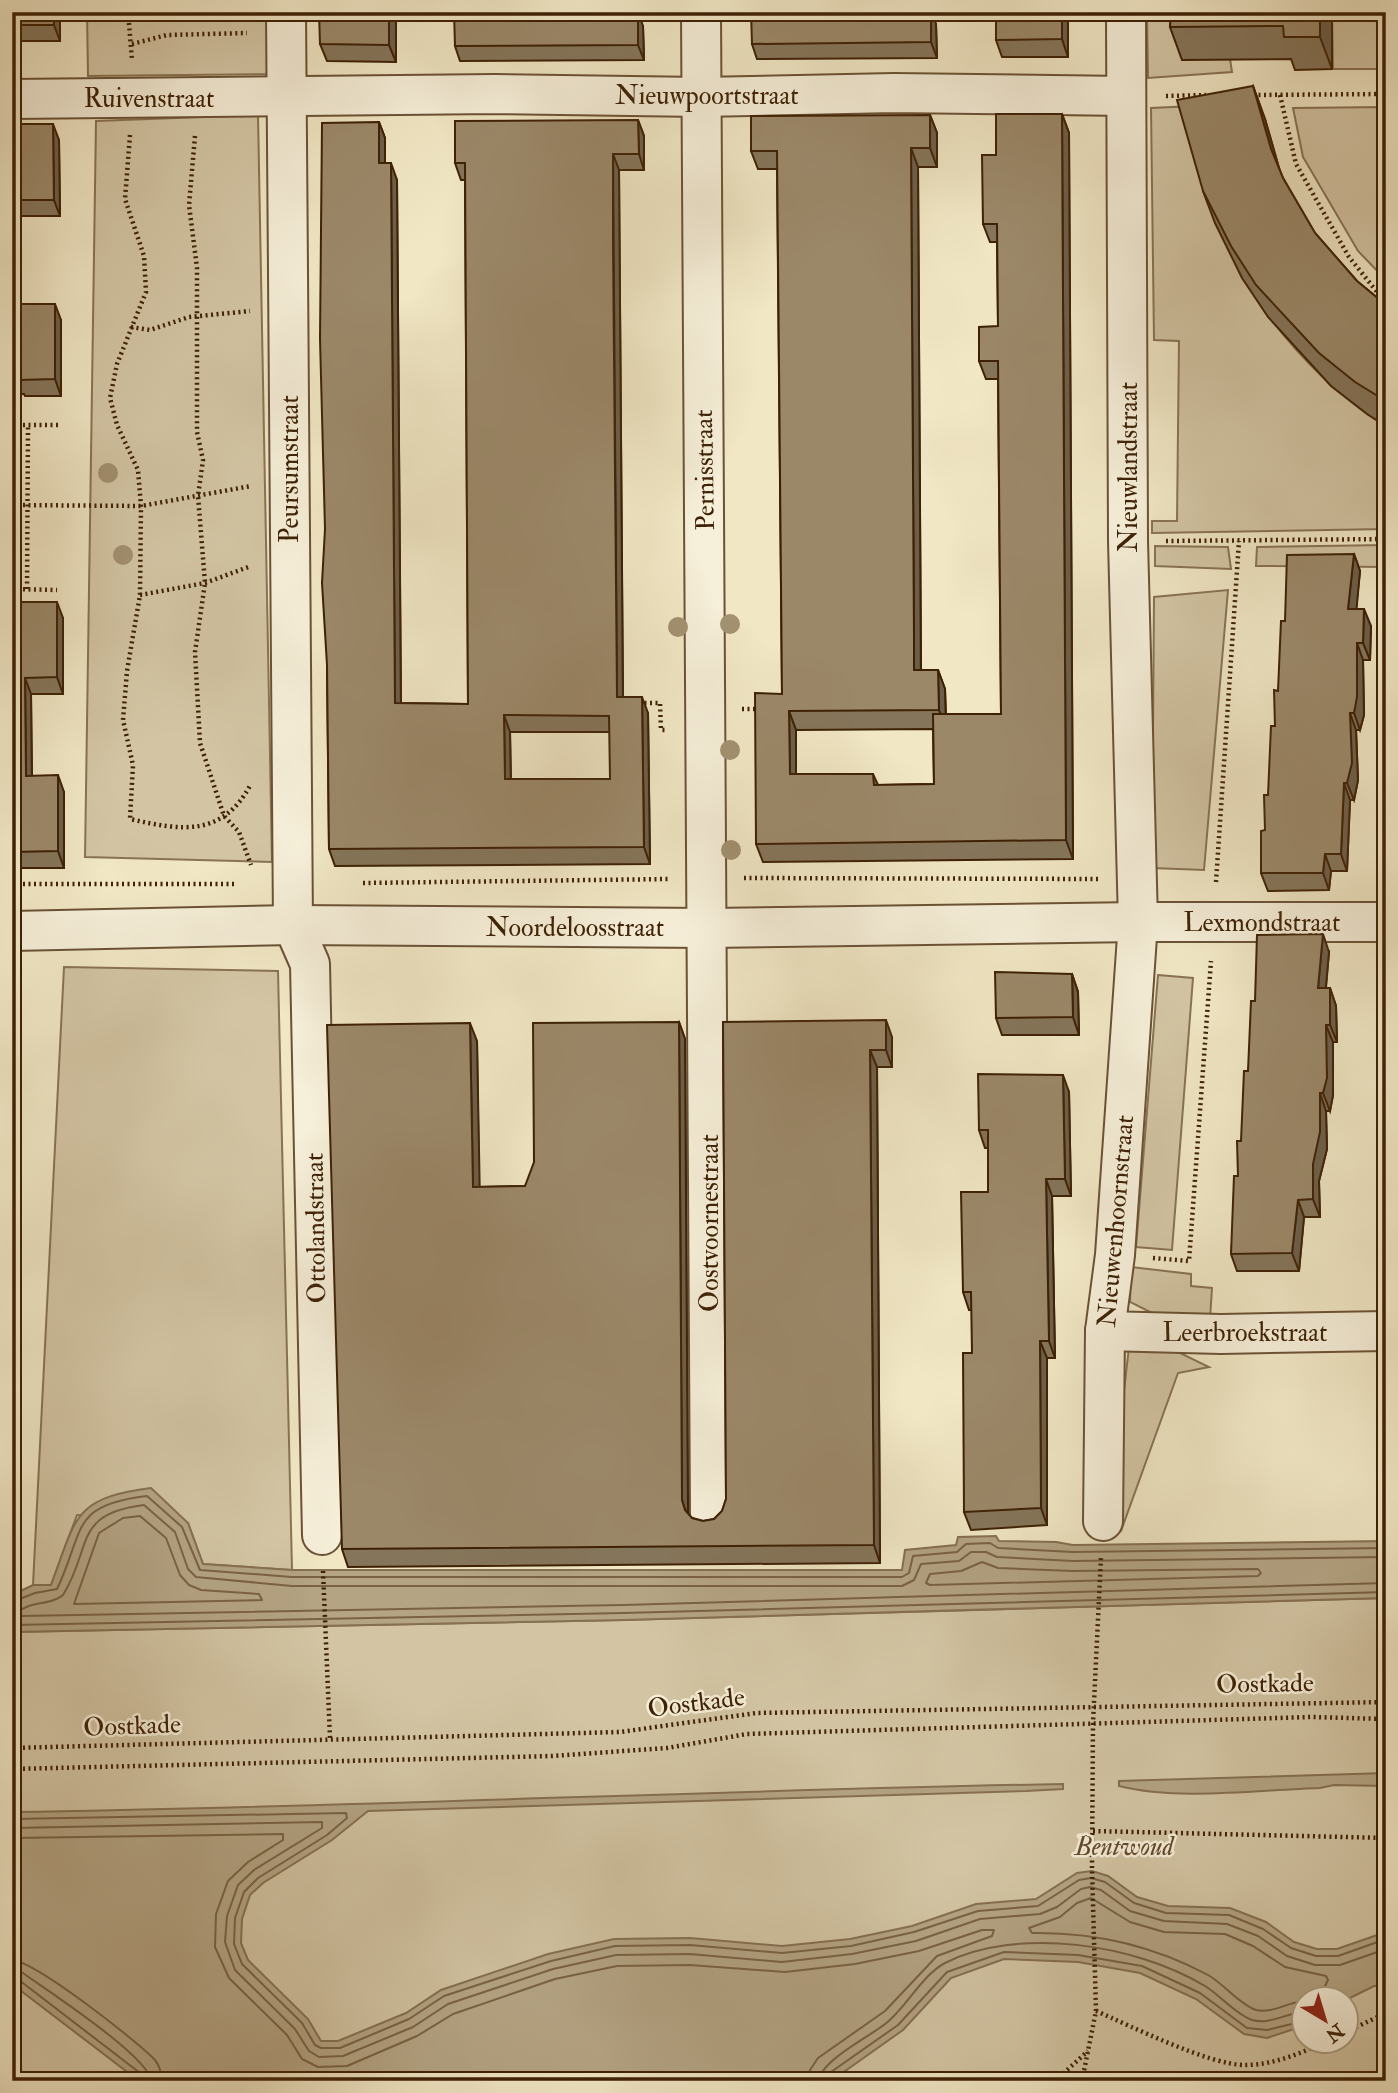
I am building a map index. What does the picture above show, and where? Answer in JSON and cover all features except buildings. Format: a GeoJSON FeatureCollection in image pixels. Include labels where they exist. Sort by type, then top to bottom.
{"type":"FeatureCollection","features":[{"type":"Feature","properties":{"kind":"street","name":"Pernisstraat"},"geometry":{"type":"LineString","coordinates":[[701,12],[708,928]]}},
{"type":"Feature","properties":{"kind":"street","name":"Nieuwlandstraat"},"geometry":{"type":"LineString","coordinates":[[1126,12],[1128,541],[1138,922]]}},
{"type":"Feature","properties":{"kind":"street","name":"Peursumstraat"},"geometry":{"type":"LineString","coordinates":[[286,22],[293,925]]}},
{"type":"Feature","properties":{"kind":"street","name":"Nieuwpoortstraat"},"geometry":{"type":"LineString","coordinates":[[287,97],[495,94],[701,97],[894,93],[1126,96]]}},
{"type":"Feature","properties":{"kind":"street","name":"Ruivenstraat"},"geometry":{"type":"LineString","coordinates":[[12,99],[287,97]]}},
{"type":"Feature","properties":{"kind":"street","name":"Noordeloosstraat"},"geometry":{"type":"LineString","coordinates":[[12,931],[293,925],[708,928],[1138,922]]}},
{"type":"Feature","properties":{"kind":"street","name":"Lexmondstraat"},"geometry":{"type":"LineString","coordinates":[[1138,922],[1386,922]]}},
{"type":"Feature","properties":{"kind":"street","name":"Nieuwenhoornstraat"},"geometry":{"type":"LineString","coordinates":[[1103,1521],[1105,1331],[1115,1255],[1138,922]]}},
{"type":"Feature","properties":{"kind":"street","name":"Ottolandstraat"},"geometry":{"type":"LineString","coordinates":[[293,925],[310,964],[322,1535]]}},
{"type":"Feature","properties":{"kind":"street","name":"Oostvoornestraat"},"geometry":{"type":"LineString","coordinates":[[708,928],[710,1517]]}},
{"type":"Feature","properties":{"kind":"street","name":"Leerbroekstraat"},"geometry":{"type":"LineString","coordinates":[[1105,1331],[1221,1334],[1386,1331]]}},
{"type":"Feature","properties":{"kind":"path"},"geometry":{"type":"LineString","coordinates":[[128,12],[132,44],[132,98],[125,199],[144,256],[146,292],[117,364],[110,398],[117,425],[138,470],[141,506],[140,594],[127,671],[123,720],[133,765],[130,819],[163,827],[205,828],[238,804],[269,765],[292,763]]}},
{"type":"Feature","properties":{"kind":"path"},"geometry":{"type":"LineString","coordinates":[[132,44],[167,35],[286,22]]}},
{"type":"Feature","properties":{"kind":"path"},"geometry":{"type":"LineString","coordinates":[[1252,95],[1386,94]]}},
{"type":"Feature","properties":{"kind":"path"},"geometry":{"type":"LineString","coordinates":[[1126,96],[1210,95]]}},
{"type":"Feature","properties":{"kind":"path"},"geometry":{"type":"LineString","coordinates":[[1280,95],[1296,164],[1349,257],[1386,303]]}},
{"type":"Feature","properties":{"kind":"path"},"geometry":{"type":"LineString","coordinates":[[195,130],[189,205],[197,268],[197,432],[203,460],[198,495],[205,583],[195,652],[200,743],[224,816],[239,832],[251,865],[253,884]]}},
{"type":"Feature","properties":{"kind":"path"},"geometry":{"type":"LineString","coordinates":[[131,327],[150,330],[197,315],[288,309]]}},
{"type":"Feature","properties":{"kind":"path"},"geometry":{"type":"LineString","coordinates":[[12,425],[58,425]]}},
{"type":"Feature","properties":{"kind":"path"},"geometry":{"type":"LineString","coordinates":[[27,589],[28,425]]}},
{"type":"Feature","properties":{"kind":"path"},"geometry":{"type":"LineString","coordinates":[[12,505],[141,506],[289,479]]}},
{"type":"Feature","properties":{"kind":"path"},"geometry":{"type":"LineString","coordinates":[[1128,541],[1386,539]]}},
{"type":"Feature","properties":{"kind":"path"},"geometry":{"type":"LineString","coordinates":[[140,594],[205,583],[247,567],[290,562]]}},
{"type":"Feature","properties":{"kind":"path"},"geometry":{"type":"LineString","coordinates":[[12,589],[57,590]]}},
{"type":"Feature","properties":{"kind":"path"},"geometry":{"type":"LineString","coordinates":[[634,704],[660,703],[661,730],[774,709]]}},
{"type":"Feature","properties":{"kind":"path"},"geometry":{"type":"LineString","coordinates":[[362,883],[900,876],[1137,879]]}},
{"type":"Feature","properties":{"kind":"path"},"geometry":{"type":"LineString","coordinates":[[1203,881],[1216,881]]}},
{"type":"Feature","properties":{"kind":"path"},"geometry":{"type":"LineString","coordinates":[[12,884],[292,884]]}},
{"type":"Feature","properties":{"kind":"path"},"geometry":{"type":"LineString","coordinates":[[1082,2081],[1096,2011],[1092,1868],[1093,1723],[1103,1521]]}},
{"type":"Feature","properties":{"kind":"path"},"geometry":{"type":"LineString","coordinates":[[322,1535],[324,1653],[330,1738]]}},
{"type":"Feature","properties":{"kind":"path","name":"Oostkade"},"geometry":{"type":"LineString","coordinates":[[12,1748],[620,1732],[757,1713],[1386,1702]]}},
{"type":"Feature","properties":{"kind":"path"},"geometry":{"type":"LineString","coordinates":[[12,1769],[552,1756],[667,1748],[747,1734],[1311,1717],[1386,1719]]}},
{"type":"Feature","properties":{"kind":"path"},"geometry":{"type":"LineString","coordinates":[[1093,1831],[1386,1838]]}},
{"type":"Feature","properties":{"kind":"path"},"geometry":{"type":"LineString","coordinates":[[1096,2011],[1198,2053],[1243,2065],[1278,2060],[1293,2054]]}},
{"type":"Feature","properties":{"kind":"path"},"geometry":{"type":"LineString","coordinates":[[1360,2025],[1386,2013]]}},
{"type":"Feature","properties":{"kind":"path"},"geometry":{"type":"LineString","coordinates":[[1055,2081],[1090,2049]]}},
{"type":"Feature","properties":{"kind":"green space"},"geometry":{"type":"Polygon","coordinates":[[[87,12],[268,12],[270,74],[88,76],[87,12]]]}},
{"type":"Feature","properties":{"kind":"green space"},"geometry":{"type":"Polygon","coordinates":[[[1147,12],[1183,12],[1182,59],[1230,59],[1232,72],[1148,78],[1147,12]]]}},
{"type":"Feature","properties":{"kind":"green space"},"geometry":{"type":"Polygon","coordinates":[[[1332,12],[1386,12],[1386,69],[1333,69],[1332,12]]]}},
{"type":"Feature","properties":{"kind":"green space"},"geometry":{"type":"Polygon","coordinates":[[[1239,104],[1189,132],[1200,177],[1235,261],[1284,336],[1314,369],[1348,400],[1386,427],[1386,529],[1152,533],[1152,521],[1177,521],[1179,341],[1154,340],[1151,108],[1239,104]]]}},
{"type":"Feature","properties":{"kind":"green space"},"geometry":{"type":"Polygon","coordinates":[[[1386,107],[1386,280],[1358,251],[1303,157],[1293,108],[1386,107]]]}},
{"type":"Feature","properties":{"kind":"green space"},"geometry":{"type":"Polygon","coordinates":[[[258,115],[272,862],[85,857],[96,121],[258,115]]]}},
{"type":"Feature","properties":{"kind":"green space"},"geometry":{"type":"Polygon","coordinates":[[[1386,545],[1386,567],[1256,566],[1257,547],[1386,545]]]}},
{"type":"Feature","properties":{"kind":"green space"},"geometry":{"type":"Polygon","coordinates":[[[1155,546],[1228,547],[1231,569],[1155,566],[1155,546]]]}},
{"type":"Feature","properties":{"kind":"green space"},"geometry":{"type":"Polygon","coordinates":[[[1228,590],[1204,870],[1152,868],[1154,597],[1228,590]]]}},
{"type":"Feature","properties":{"kind":"green space"},"geometry":{"type":"Polygon","coordinates":[[[64,967],[278,971],[292,1570],[203,1564],[188,1523],[77,1515],[51,1585],[33,1585],[64,967]]]}},
{"type":"Feature","properties":{"kind":"green space"},"geometry":{"type":"Polygon","coordinates":[[[1158,975],[1193,978],[1172,1250],[1136,1247],[1158,975]]]}},
{"type":"Feature","properties":{"kind":"green space"},"geometry":{"type":"Polygon","coordinates":[[[1131,1267],[1191,1274],[1191,1286],[1212,1288],[1210,1319],[1154,1314],[1130,1302],[1131,1267]]]}},
{"type":"Feature","properties":{"kind":"green space"},"geometry":{"type":"Polygon","coordinates":[[[1129,1347],[1174,1350],[1209,1367],[1178,1373],[1121,1531],[1108,1533],[1129,1347]]]}},
{"type":"Feature","properties":{"kind":"green space","name":"Bentwoud"},"geometry":{"type":"Polygon","coordinates":[[[1386,1598],[1386,2081],[12,2081],[12,1632],[624,1620],[1386,1598]]]}},
{"type":"Feature","properties":{"kind":"water"},"geometry":{"type":"Polygon","coordinates":[[[151,1488],[188,1523],[203,1564],[292,1570],[902,1570],[905,1550],[956,1545],[958,1537],[996,1536],[999,1541],[1073,1545],[1386,1541],[1386,1598],[624,1620],[12,1632],[12,1595],[33,1585],[51,1585],[66,1543],[81,1516],[91,1506],[106,1498],[151,1488]]]}},
{"type":"Feature","properties":{"kind":"water"},"geometry":{"type":"Polygon","coordinates":[[[1386,1773],[1386,1786],[1334,1785],[1320,1788],[1192,1794],[1119,1786],[1119,1781],[1386,1773]]]}},
{"type":"Feature","properties":{"kind":"water"},"geometry":{"type":"Polygon","coordinates":[[[1063,1784],[1063,1789],[1026,1791],[368,1811],[332,1840],[263,1883],[250,1895],[242,1919],[241,1943],[248,1960],[308,2019],[321,2041],[338,2041],[406,2013],[441,1990],[548,1954],[614,1939],[690,1938],[782,1946],[850,1939],[912,1926],[976,1904],[1036,1899],[1077,1873],[1092,1871],[1108,1876],[1137,1897],[1168,1906],[1230,1908],[1266,1922],[1294,1942],[1317,1949],[1337,1949],[1386,1932],[1386,1985],[1374,1986],[1360,1993],[1360,1984],[1290,1984],[1290,2030],[1267,2038],[1244,2034],[1196,1999],[1140,1973],[1078,1962],[1004,1959],[951,1978],[903,2030],[831,2081],[139,2081],[12,1984],[12,1812],[1063,1784]]]}}]}
